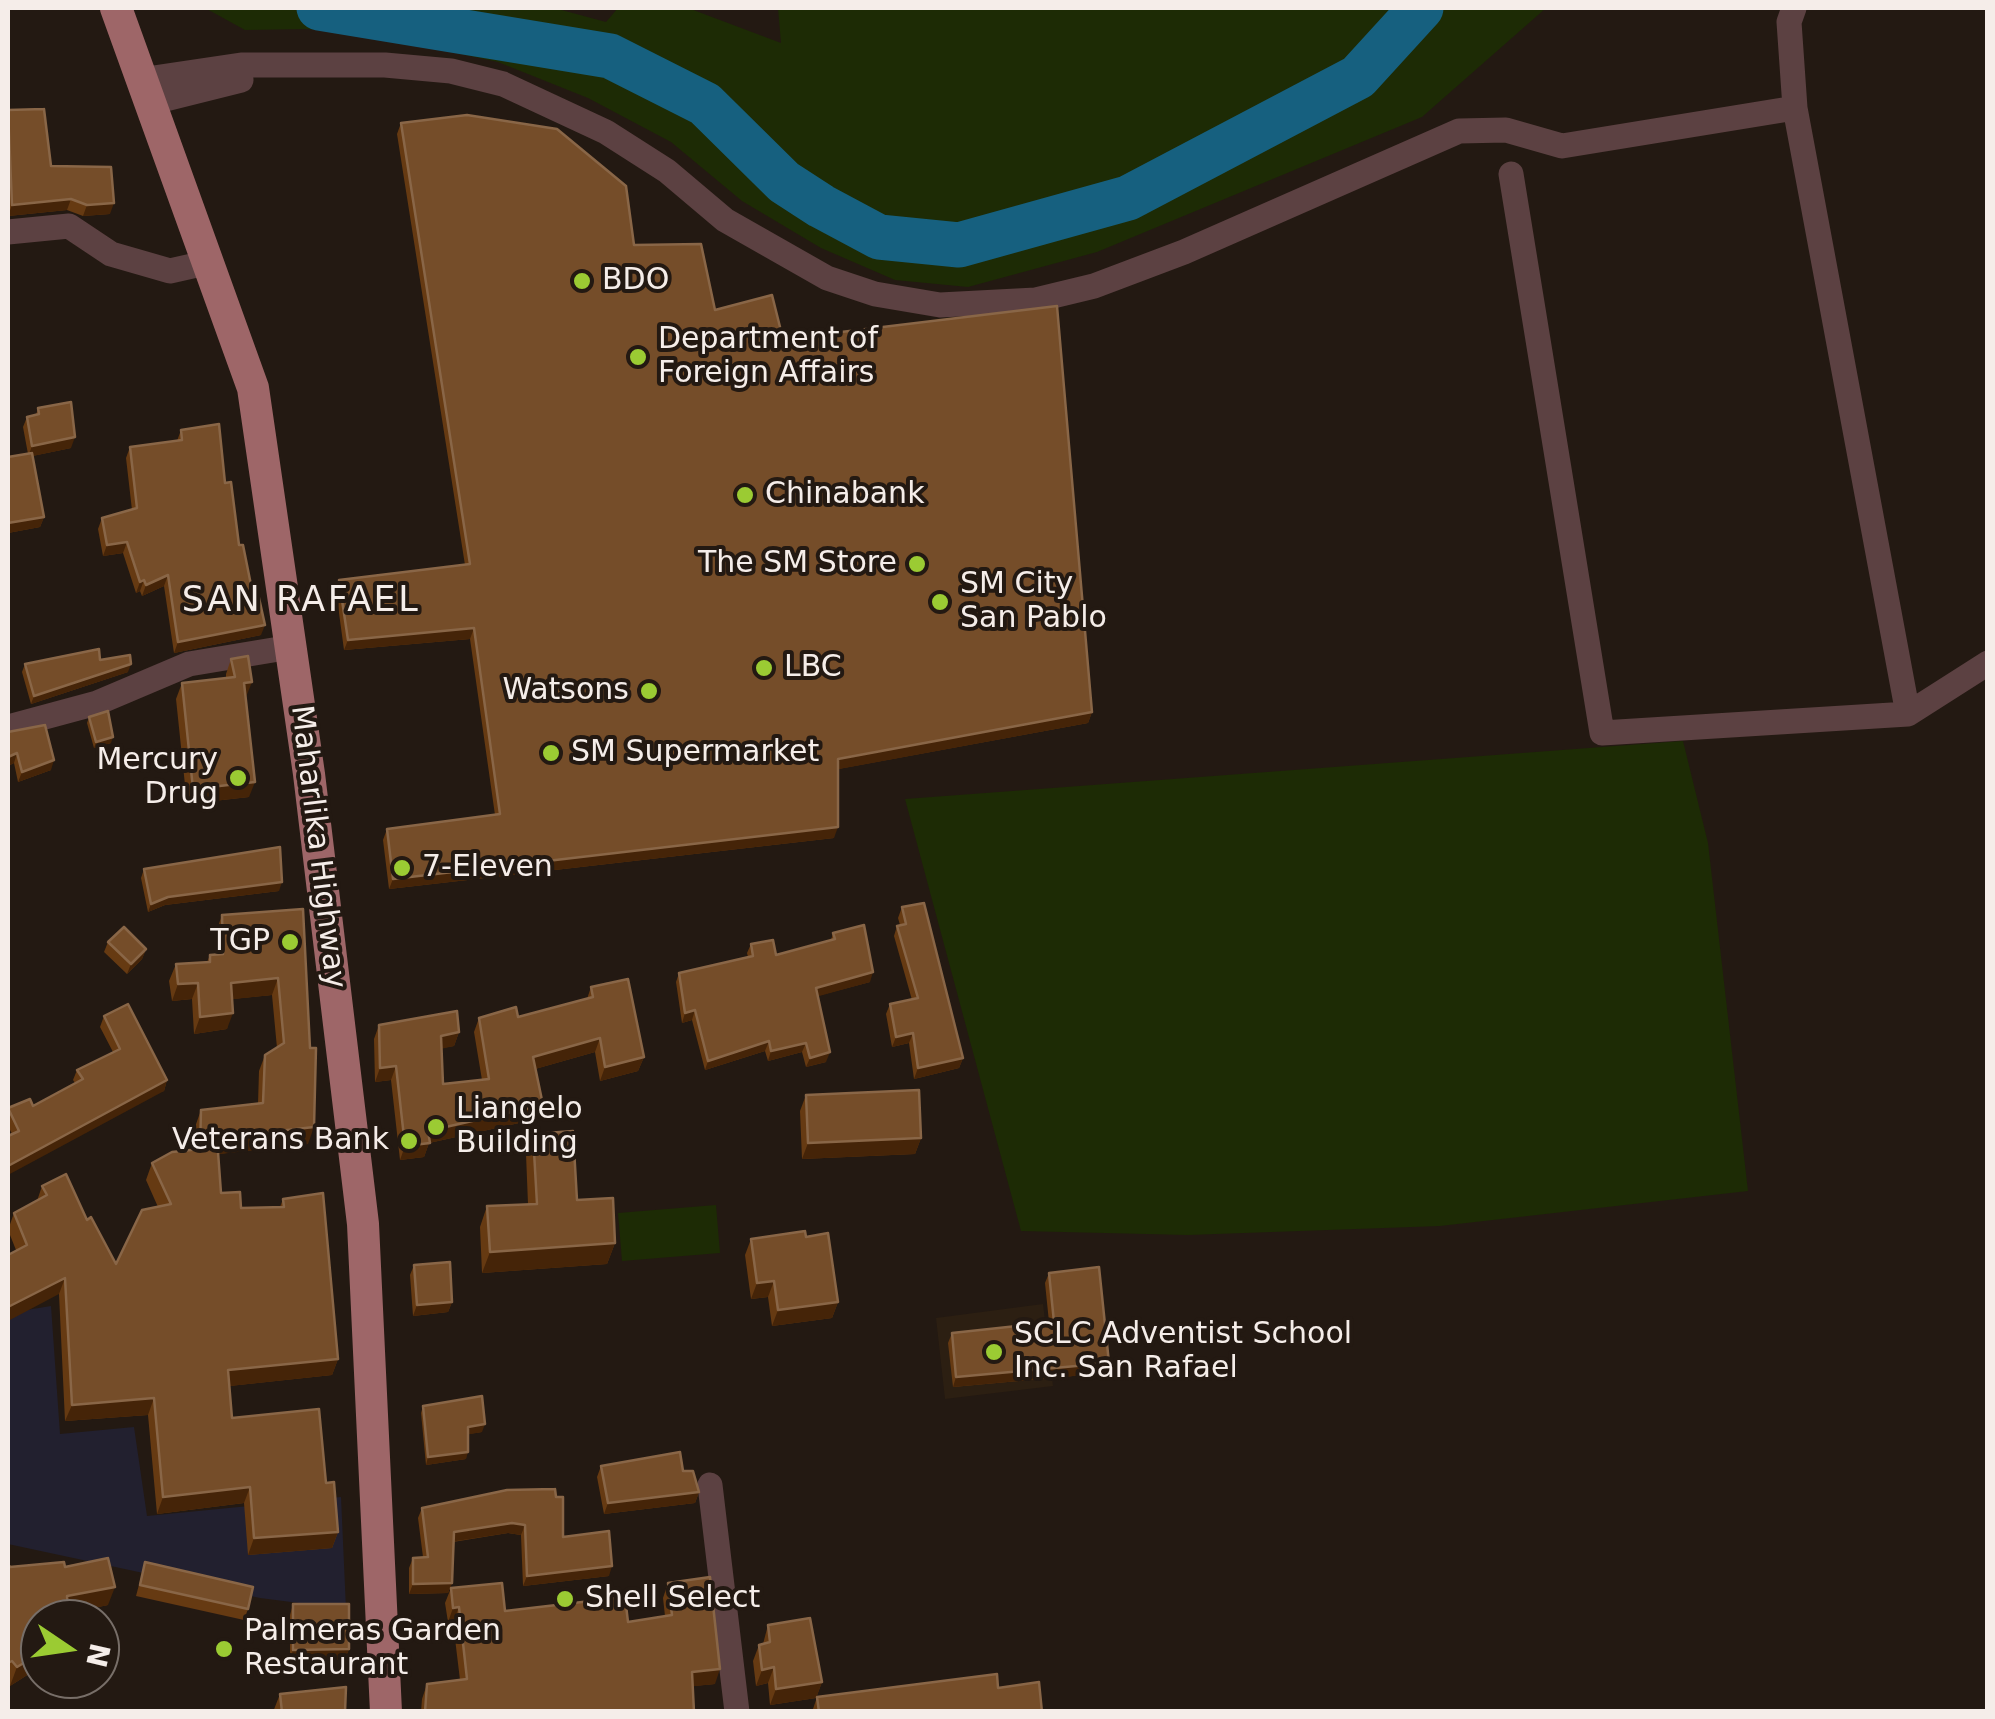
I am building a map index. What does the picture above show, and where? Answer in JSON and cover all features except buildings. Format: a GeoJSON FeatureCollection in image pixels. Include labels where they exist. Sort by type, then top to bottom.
{"type":"FeatureCollection","features":[{"type":"Feature","properties":{"kind":"main road","name":"Maharlika Highway"},"geometry":{"type":"LineString","coordinates":[[116,8],[253,388],[291,647],[363,1224],[386,1712]]}},
{"type":"Feature","properties":{"kind":"street"},"geometry":{"type":"LineString","coordinates":[[1794,8],[1789,22],[1794,108],[1908,714]]}},
{"type":"Feature","properties":{"kind":"street"},"geometry":{"type":"LineString","coordinates":[[145,91],[284,65],[385,64],[451,71],[502,84],[606,132],[667,171],[726,220],[826,278],[876,294],[940,305],[1036,300],[1094,286],[1184,252],[1459,131],[1506,130],[1562,146],[1794,108]]}},
{"type":"Feature","properties":{"kind":"street"},"geometry":{"type":"LineString","coordinates":[[1510,174],[1602,732],[1908,714],[1988,664]]}},
{"type":"Feature","properties":{"kind":"street"},"geometry":{"type":"LineString","coordinates":[[8,232],[69,226],[111,254],[170,271],[210,262]]}},
{"type":"Feature","properties":{"kind":"street"},"geometry":{"type":"LineString","coordinates":[[8,728],[97,703],[189,664],[291,647]]}},
{"type":"Feature","properties":{"kind":"street"},"geometry":{"type":"LineString","coordinates":[[710,1485],[737,1712]]}},
{"type":"Feature","properties":{"kind":"shaded area","name":"SCLC Adventist School Inc. San Rafael"},"geometry":{"type":"Polygon","coordinates":[[[1043,1304],[1053,1386],[945,1399],[936,1318],[1043,1304]]]}},
{"type":"Feature","properties":{"kind":"shaded area"},"geometry":{"type":"Polygon","coordinates":[[[51,1306],[60,1434],[134,1427],[147,1516],[341,1497],[346,1609],[260,1598],[8,1544],[8,1313],[51,1306]]]}},
{"type":"Feature","properties":{"kind":"green space"},"geometry":{"type":"Polygon","coordinates":[[[205,8],[554,8],[606,22],[618,8],[688,8],[781,43],[778,8],[1546,8],[1422,117],[1097,252],[968,287],[895,280],[821,248],[742,201],[671,142],[588,98],[498,62],[387,38],[307,29],[245,30],[205,8]]]}},
{"type":"Feature","properties":{"kind":"green space"},"geometry":{"type":"Polygon","coordinates":[[[1683,741],[1708,843],[1748,1191],[1440,1226],[1188,1235],[1021,1231],[905,799],[1683,741]]]}},
{"type":"Feature","properties":{"kind":"green space"},"geometry":{"type":"Polygon","coordinates":[[[716,1205],[720,1253],[622,1261],[618,1213],[716,1205]]]}},
{"type":"Feature","properties":{"kind":"waterway"},"geometry":{"type":"LineString","coordinates":[[319,8],[610,56],[705,104],[784,182],[821,206],[879,237],[959,245],[1128,198],[1358,77],[1421,8]]}},
{"type":"Feature","properties":{"kind":"place","name":"BDO"},"geometry":{"type":"Point","coordinates":[582,281]}},
{"type":"Feature","properties":{"kind":"place","name":"Department of Foreign Affairs"},"geometry":{"type":"Point","coordinates":[638,357]}},
{"type":"Feature","properties":{"kind":"place","name":"Chinabank"},"geometry":{"type":"Point","coordinates":[745,495]}},
{"type":"Feature","properties":{"kind":"place","name":"The SM Store"},"geometry":{"type":"Point","coordinates":[917,564]}},
{"type":"Feature","properties":{"kind":"place","name":"SM City San Pablo"},"geometry":{"type":"Point","coordinates":[940,602]}},
{"type":"Feature","properties":{"kind":"place","name":"LBC"},"geometry":{"type":"Point","coordinates":[764,668]}},
{"type":"Feature","properties":{"kind":"place","name":"Watsons"},"geometry":{"type":"Point","coordinates":[649,691]}},
{"type":"Feature","properties":{"kind":"place","name":"SM Supermarket"},"geometry":{"type":"Point","coordinates":[551,753]}},
{"type":"Feature","properties":{"kind":"place","name":"Mercury Drug"},"geometry":{"type":"Point","coordinates":[238,778]}},
{"type":"Feature","properties":{"kind":"place","name":"7-Eleven"},"geometry":{"type":"Point","coordinates":[402,868]}},
{"type":"Feature","properties":{"kind":"place","name":"TGP"},"geometry":{"type":"Point","coordinates":[290,942]}},
{"type":"Feature","properties":{"kind":"place","name":"Liangelo Building"},"geometry":{"type":"Point","coordinates":[436,1127]}},
{"type":"Feature","properties":{"kind":"place","name":"Veterans Bank"},"geometry":{"type":"Point","coordinates":[409,1141]}},
{"type":"Feature","properties":{"kind":"place","name":"SCLC Adventist School Inc. San Rafael"},"geometry":{"type":"Point","coordinates":[994,1352]}},
{"type":"Feature","properties":{"kind":"place","name":"Shell Select"},"geometry":{"type":"Point","coordinates":[565,1599]}},
{"type":"Feature","properties":{"kind":"place","name":"Palmeras Garden Restaurant"},"geometry":{"type":"Point","coordinates":[224,1649]}},
{"type":"Feature","properties":{"kind":"district","name":"SAN RAFAEL"},"geometry":{"type":"Point","coordinates":[301,602]}}]}
